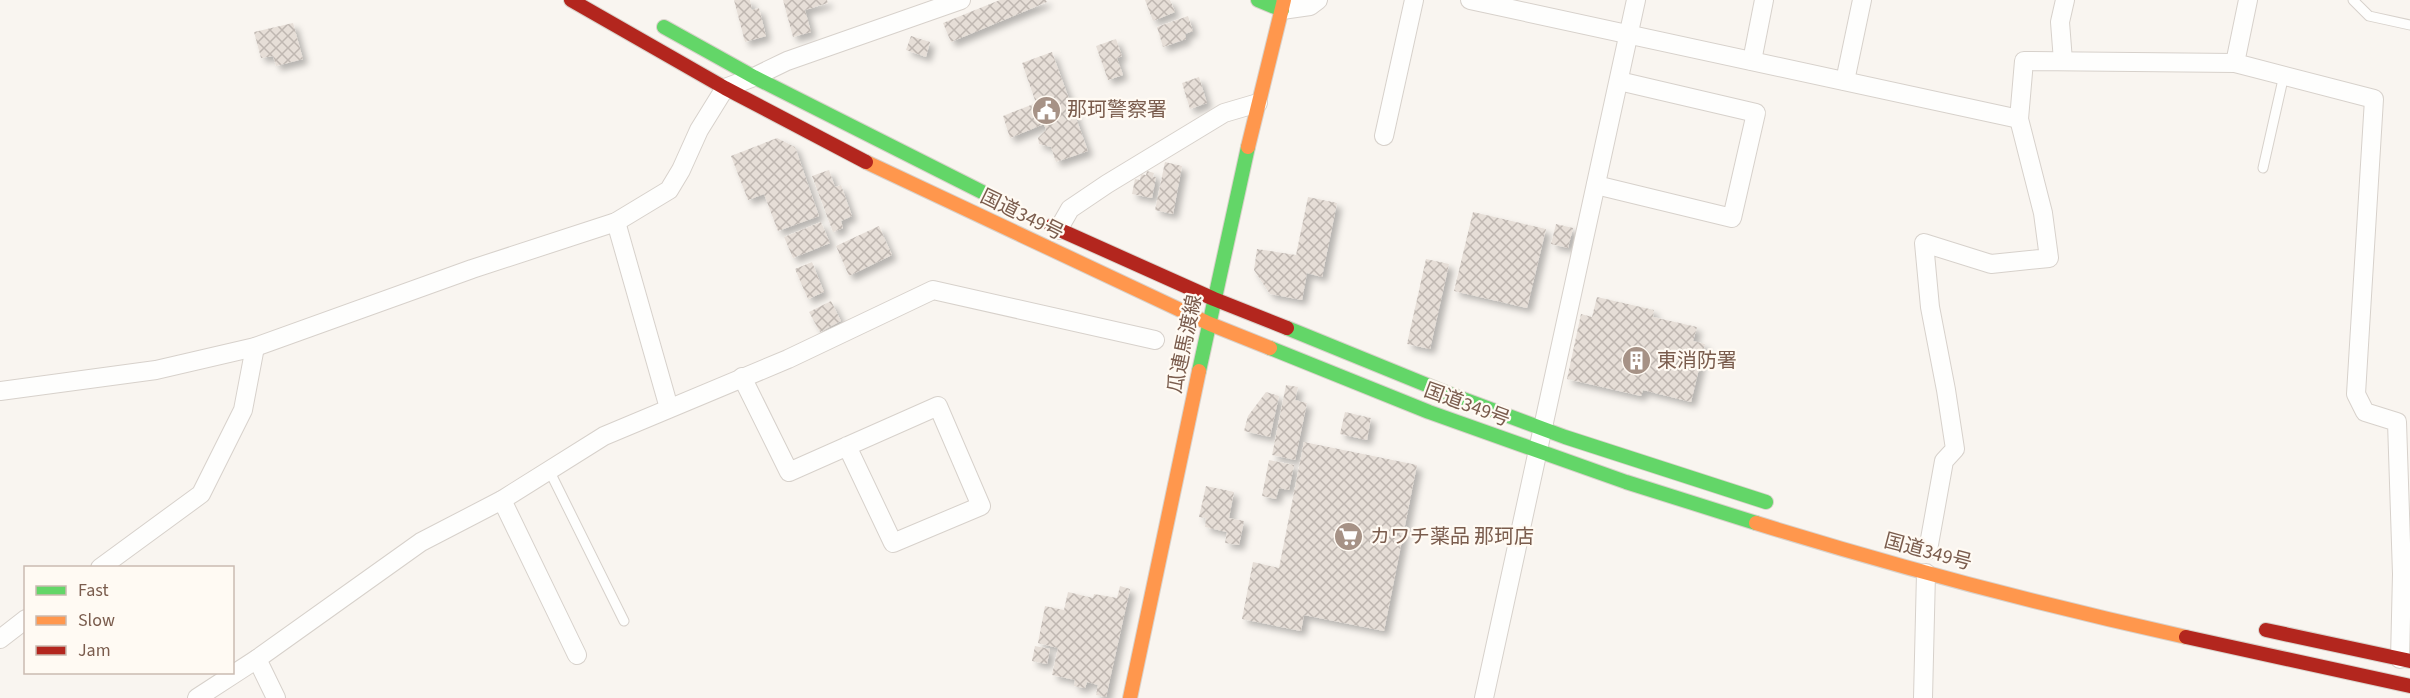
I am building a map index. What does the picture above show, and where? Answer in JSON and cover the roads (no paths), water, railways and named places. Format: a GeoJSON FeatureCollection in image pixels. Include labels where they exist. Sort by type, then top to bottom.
{"type":"FeatureCollection","features":[{"type":"Feature","properties":{"kind":"main road","name":"国道349号"},"geometry":{"type":"LineString","coordinates":[[571,0],[725,88],[864,161],[1118,283],[1210,324],[1429,412],[1538,452],[1780,530],[1926,573],[2115,621],[2410,686]]}},
{"type":"Feature","properties":{"kind":"main road"},"geometry":{"type":"LineString","coordinates":[[1258,0],[1283,5]]}},
{"type":"Feature","properties":{"kind":"main road","name":"瓜連馬渡線"},"geometry":{"type":"LineString","coordinates":[[1130,698],[1258,103],[1283,5]]}},
{"type":"Feature","properties":{"kind":"main road","name":"国道349号"},"geometry":{"type":"LineString","coordinates":[[655,22],[754,78],[1007,205]]}},
{"type":"Feature","properties":{"kind":"main road","name":"国道349号"},"geometry":{"type":"LineString","coordinates":[[1038,220],[1215,299],[1439,390],[1543,429],[1784,508]]}},
{"type":"Feature","properties":{"kind":"main road"},"geometry":{"type":"LineString","coordinates":[[2251,627],[2405,660]]}},
{"type":"Feature","properties":{"kind":"street"},"geometry":{"type":"LineString","coordinates":[[0,391],[156,370],[255,347],[472,269],[616,222],[669,190],[699,130],[725,88],[754,78],[787,61],[962,0]]}},
{"type":"Feature","properties":{"kind":"street"},"geometry":{"type":"LineString","coordinates":[[1283,5],[1310,6],[1318,0]]}},
{"type":"Feature","properties":{"kind":"street"},"geometry":{"type":"LineString","coordinates":[[1384,136],[1414,0]]}},
{"type":"Feature","properties":{"kind":"street"},"geometry":{"type":"LineString","coordinates":[[1470,0],[2019,119]]}},
{"type":"Feature","properties":{"kind":"street"},"geometry":{"type":"LineString","coordinates":[[1484,698],[1636,0]]}},
{"type":"Feature","properties":{"kind":"street"},"geometry":{"type":"LineString","coordinates":[[1752,61],[1764,0]]}},
{"type":"Feature","properties":{"kind":"street"},"geometry":{"type":"LineString","coordinates":[[1845,81],[1862,0]]}},
{"type":"Feature","properties":{"kind":"street"},"geometry":{"type":"LineString","coordinates":[[2063,62],[2060,22],[2065,0]]}},
{"type":"Feature","properties":{"kind":"street"},"geometry":{"type":"LineString","coordinates":[[2235,63],[2248,0]]}},
{"type":"Feature","properties":{"kind":"street"},"geometry":{"type":"LineString","coordinates":[[1928,550],[1944,461],[1955,448],[1930,307],[1924,243],[1991,264],[2049,258],[2043,213],[2019,119],[2024,61],[2235,63],[2374,99],[2356,394],[2365,412],[2397,422],[2405,660]]}},
{"type":"Feature","properties":{"kind":"street"},"geometry":{"type":"LineString","coordinates":[[1596,185],[1732,218],[1756,113],[1619,81]]}},
{"type":"Feature","properties":{"kind":"street"},"geometry":{"type":"LineString","coordinates":[[1058,230],[1070,209],[1107,183],[1224,113],[1258,103]]}},
{"type":"Feature","properties":{"kind":"street"},"geometry":{"type":"LineString","coordinates":[[616,222],[669,408]]}},
{"type":"Feature","properties":{"kind":"street"},"geometry":{"type":"LineString","coordinates":[[234,674],[421,542],[501,500],[604,436],[788,359],[933,290],[1155,340]]}},
{"type":"Feature","properties":{"kind":"street"},"geometry":{"type":"LineString","coordinates":[[101,566],[201,494],[243,410],[255,347]]}},
{"type":"Feature","properties":{"kind":"street"},"geometry":{"type":"LineString","coordinates":[[742,377],[789,472],[847,446],[938,406],[981,506],[893,543],[847,446]]}},
{"type":"Feature","properties":{"kind":"street"},"geometry":{"type":"LineString","coordinates":[[501,500],[577,655]]}},
{"type":"Feature","properties":{"kind":"street"},"geometry":{"type":"LineString","coordinates":[[1923,698],[1926,573]]}},
{"type":"Feature","properties":{"kind":"street"},"geometry":{"type":"LineString","coordinates":[[0,639],[24,621]]}},
{"type":"Feature","properties":{"kind":"street"},"geometry":{"type":"LineString","coordinates":[[256,659],[276,698]]}},
{"type":"Feature","properties":{"kind":"street"},"geometry":{"type":"LineString","coordinates":[[197,698],[233,674]]}},
{"type":"Feature","properties":{"kind":"lane"},"geometry":{"type":"LineString","coordinates":[[2353,0],[2369,16],[2410,25]]}},
{"type":"Feature","properties":{"kind":"lane"},"geometry":{"type":"LineString","coordinates":[[2263,168],[2284,75]]}},
{"type":"Feature","properties":{"kind":"lane"},"geometry":{"type":"LineString","coordinates":[[549,471],[624,621]]}},
{"type":"Feature","properties":{"kind":"place","name":"那珂警察署"},"geometry":{"type":"Point","coordinates":[1046,110]}},
{"type":"Feature","properties":{"kind":"place","name":"東消防署"},"geometry":{"type":"Point","coordinates":[1636,361]}},
{"type":"Feature","properties":{"kind":"place","name":"カワチ薬品 那珂店"},"geometry":{"type":"Point","coordinates":[1349,537]}}]}
